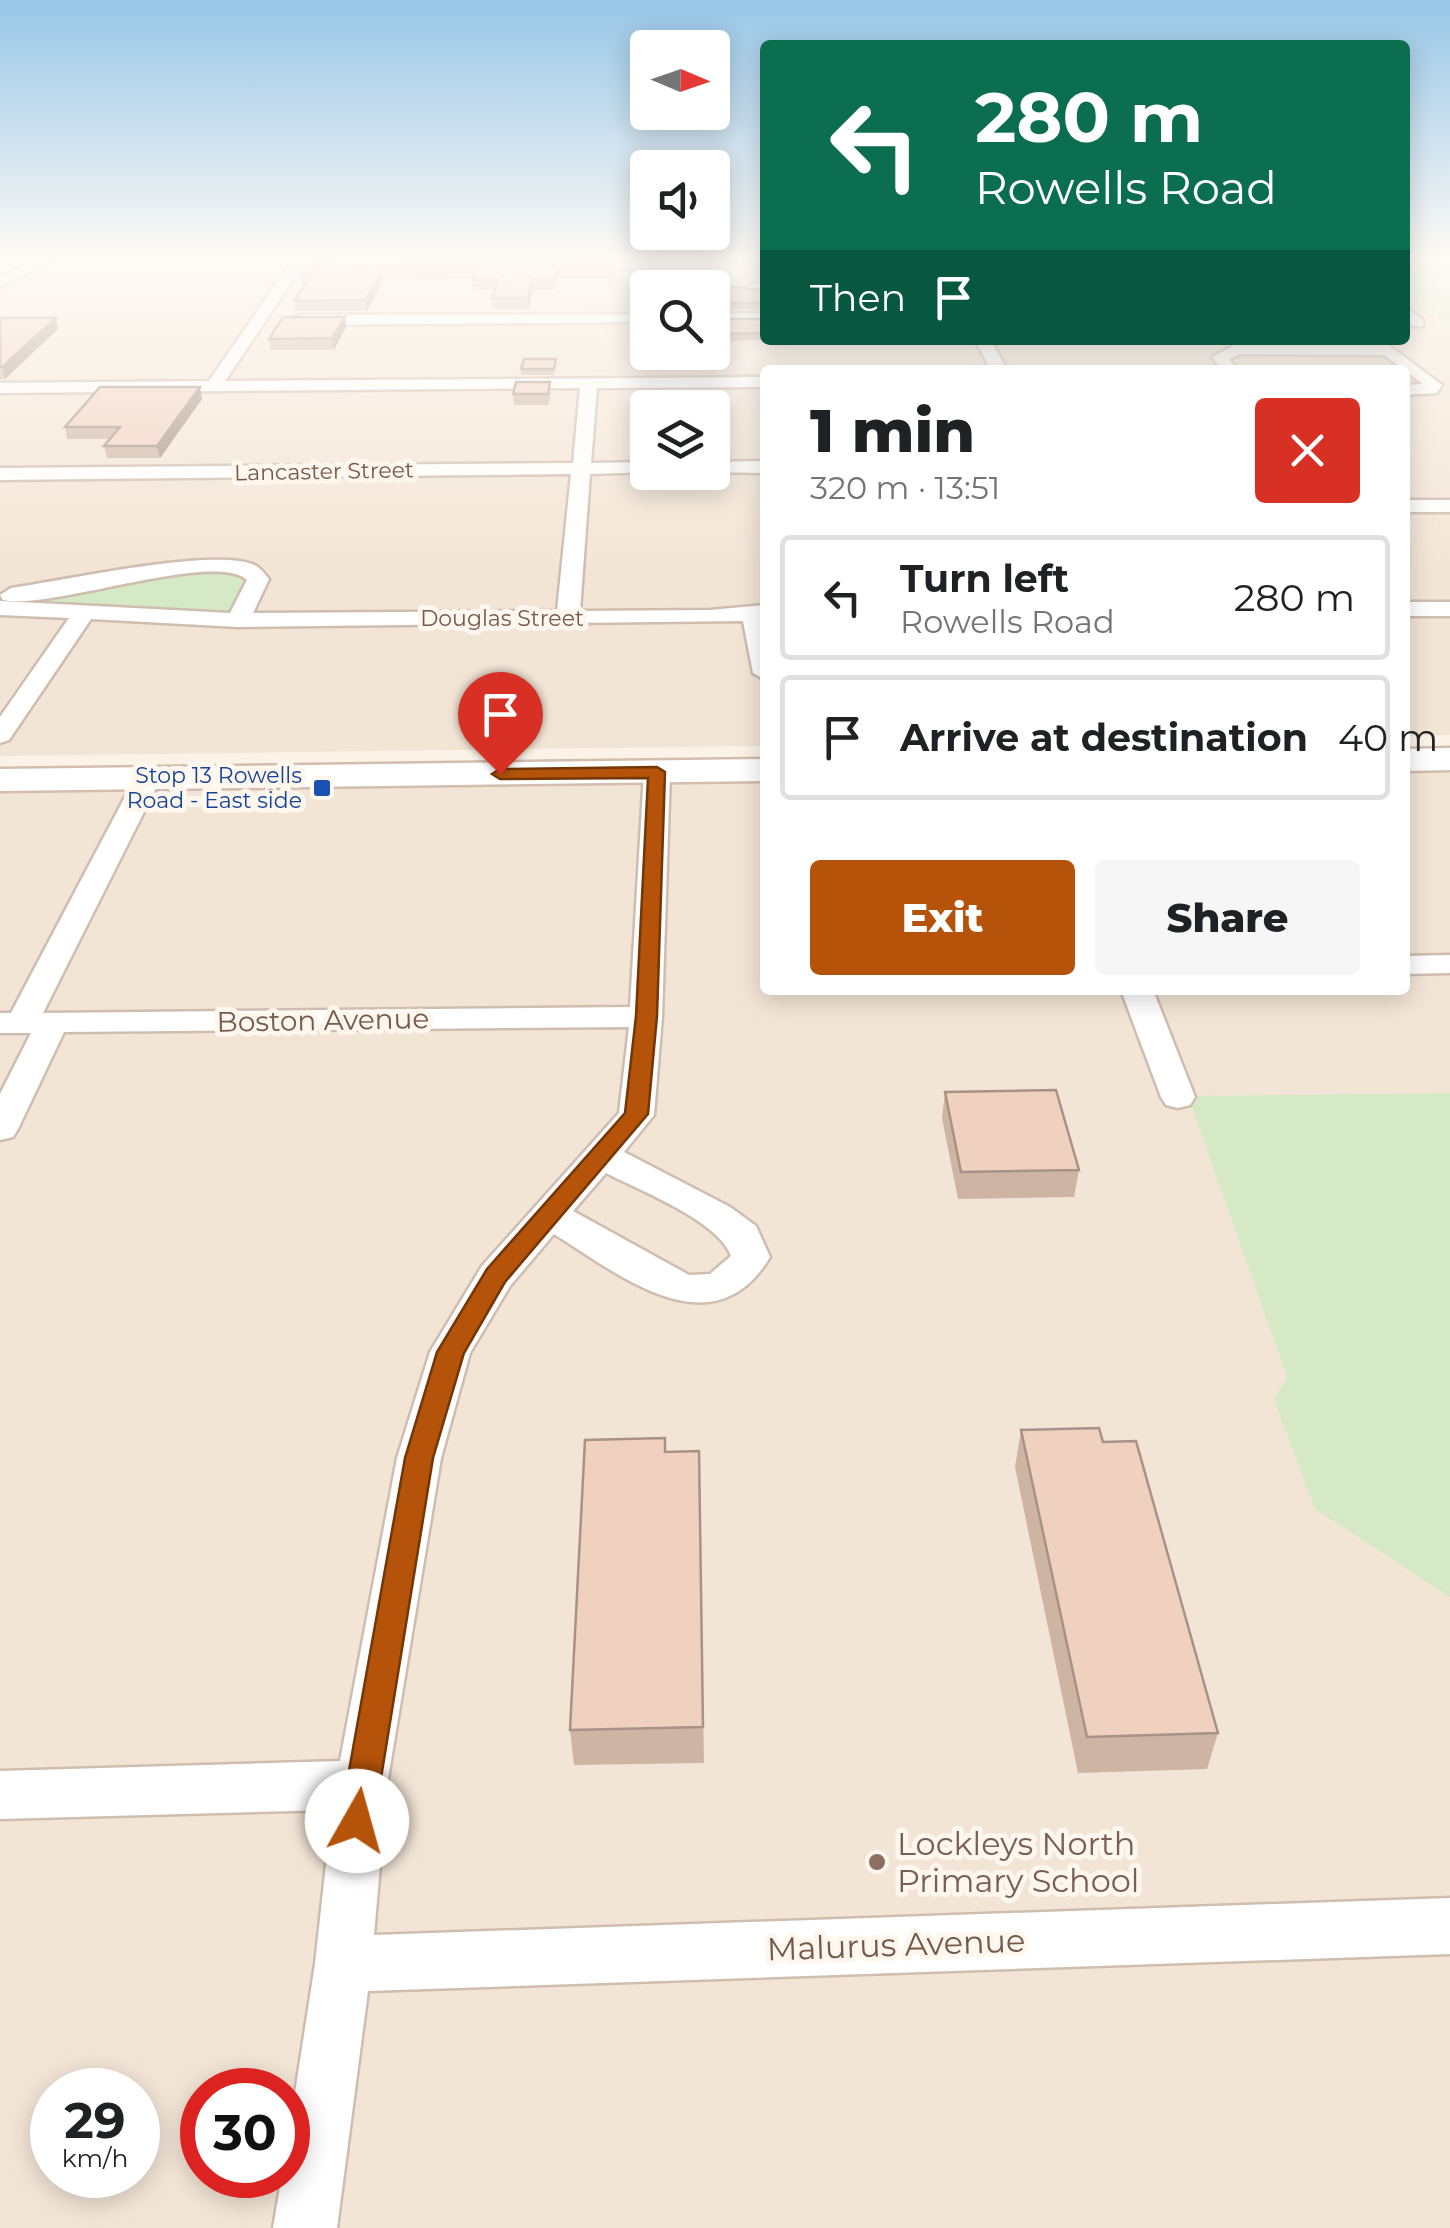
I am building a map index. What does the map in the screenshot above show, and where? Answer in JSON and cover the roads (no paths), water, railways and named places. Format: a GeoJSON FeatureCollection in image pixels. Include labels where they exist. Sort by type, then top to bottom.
{"type":"FeatureCollection","features":[{"type":"Feature","properties":{"kind":"main road"},"geometry":{"type":"LineString","coordinates":[[1410,760],[1450,759]]}},
{"type":"Feature","properties":{"kind":"main road"},"geometry":{"type":"LineString","coordinates":[[0,780],[760,770]]}},
{"type":"Feature","properties":{"kind":"street"},"geometry":{"type":"LineString","coordinates":[[212,387],[230,362]]}},
{"type":"Feature","properties":{"kind":"street"},"geometry":{"type":"LineString","coordinates":[[1410,367],[1434,385],[1431,389],[1410,390]]}},
{"type":"Feature","properties":{"kind":"street"},"geometry":{"type":"LineString","coordinates":[[0,388],[760,382]]}},
{"type":"Feature","properties":{"kind":"street"},"geometry":{"type":"LineString","coordinates":[[568,617],[590,384]]}},
{"type":"Feature","properties":{"kind":"street"},"geometry":{"type":"LineString","coordinates":[[0,407],[21,388]]}},
{"type":"Feature","properties":{"kind":"street"},"geometry":{"type":"LineString","coordinates":[[730,468],[760,467]]}},
{"type":"Feature","properties":{"kind":"street","name":"Lancaster Street"},"geometry":{"type":"LineString","coordinates":[[0,474],[630,468]]}},
{"type":"Feature","properties":{"kind":"street"},"geometry":{"type":"LineString","coordinates":[[1410,504],[1450,506]]}},
{"type":"Feature","properties":{"kind":"street"},"geometry":{"type":"LineString","coordinates":[[0,598],[108,578],[226,564],[247,569],[258,579],[238,620]]}},
{"type":"Feature","properties":{"kind":"street","name":"Douglas Street"},"geometry":{"type":"LineString","coordinates":[[0,608],[238,620],[758,613]]}},
{"type":"Feature","properties":{"kind":"street"},"geometry":{"type":"LineString","coordinates":[[1410,609],[1450,609]]}},
{"type":"Feature","properties":{"kind":"street"},"geometry":{"type":"LineString","coordinates":[[0,735],[84,612]]}},
{"type":"Feature","properties":{"kind":"street"},"geometry":{"type":"LineString","coordinates":[[305,2228],[343,1964],[360,1785],[419,1458],[450,1352],[496,1276],[636,1114],[646,1016],[657,772]]}},
{"type":"Feature","properties":{"kind":"street"},"geometry":{"type":"LineString","coordinates":[[0,1129],[25,1023],[148,778]]}},
{"type":"Feature","properties":{"kind":"street"},"geometry":{"type":"LineString","coordinates":[[1410,965],[1450,964]]}},
{"type":"Feature","properties":{"kind":"street"},"geometry":{"type":"LineString","coordinates":[[1140,995],[1178,1097]]}},
{"type":"Feature","properties":{"kind":"street","name":"Boston Avenue"},"geometry":{"type":"LineString","coordinates":[[25,1023],[646,1016]]}},
{"type":"Feature","properties":{"kind":"street"},"geometry":{"type":"LineString","coordinates":[[550,1214],[688,1290],[715,1288],[737,1277],[751,1258],[743,1235],[717,1216],[603,1156]]}},
{"type":"Feature","properties":{"kind":"street"},"geometry":{"type":"LineString","coordinates":[[0,1795],[360,1785]]}},
{"type":"Feature","properties":{"kind":"street","name":"Malurus Avenue"},"geometry":{"type":"LineString","coordinates":[[343,1964],[1450,1926]]}},
{"type":"Feature","properties":{"kind":"place","name":"Stop 13 Rowells Road - East side"},"geometry":{"type":"Point","coordinates":[322,788]}},
{"type":"Feature","properties":{"kind":"place","name":"Lockleys North Primary School"},"geometry":{"type":"Point","coordinates":[877,1862]}}]}
